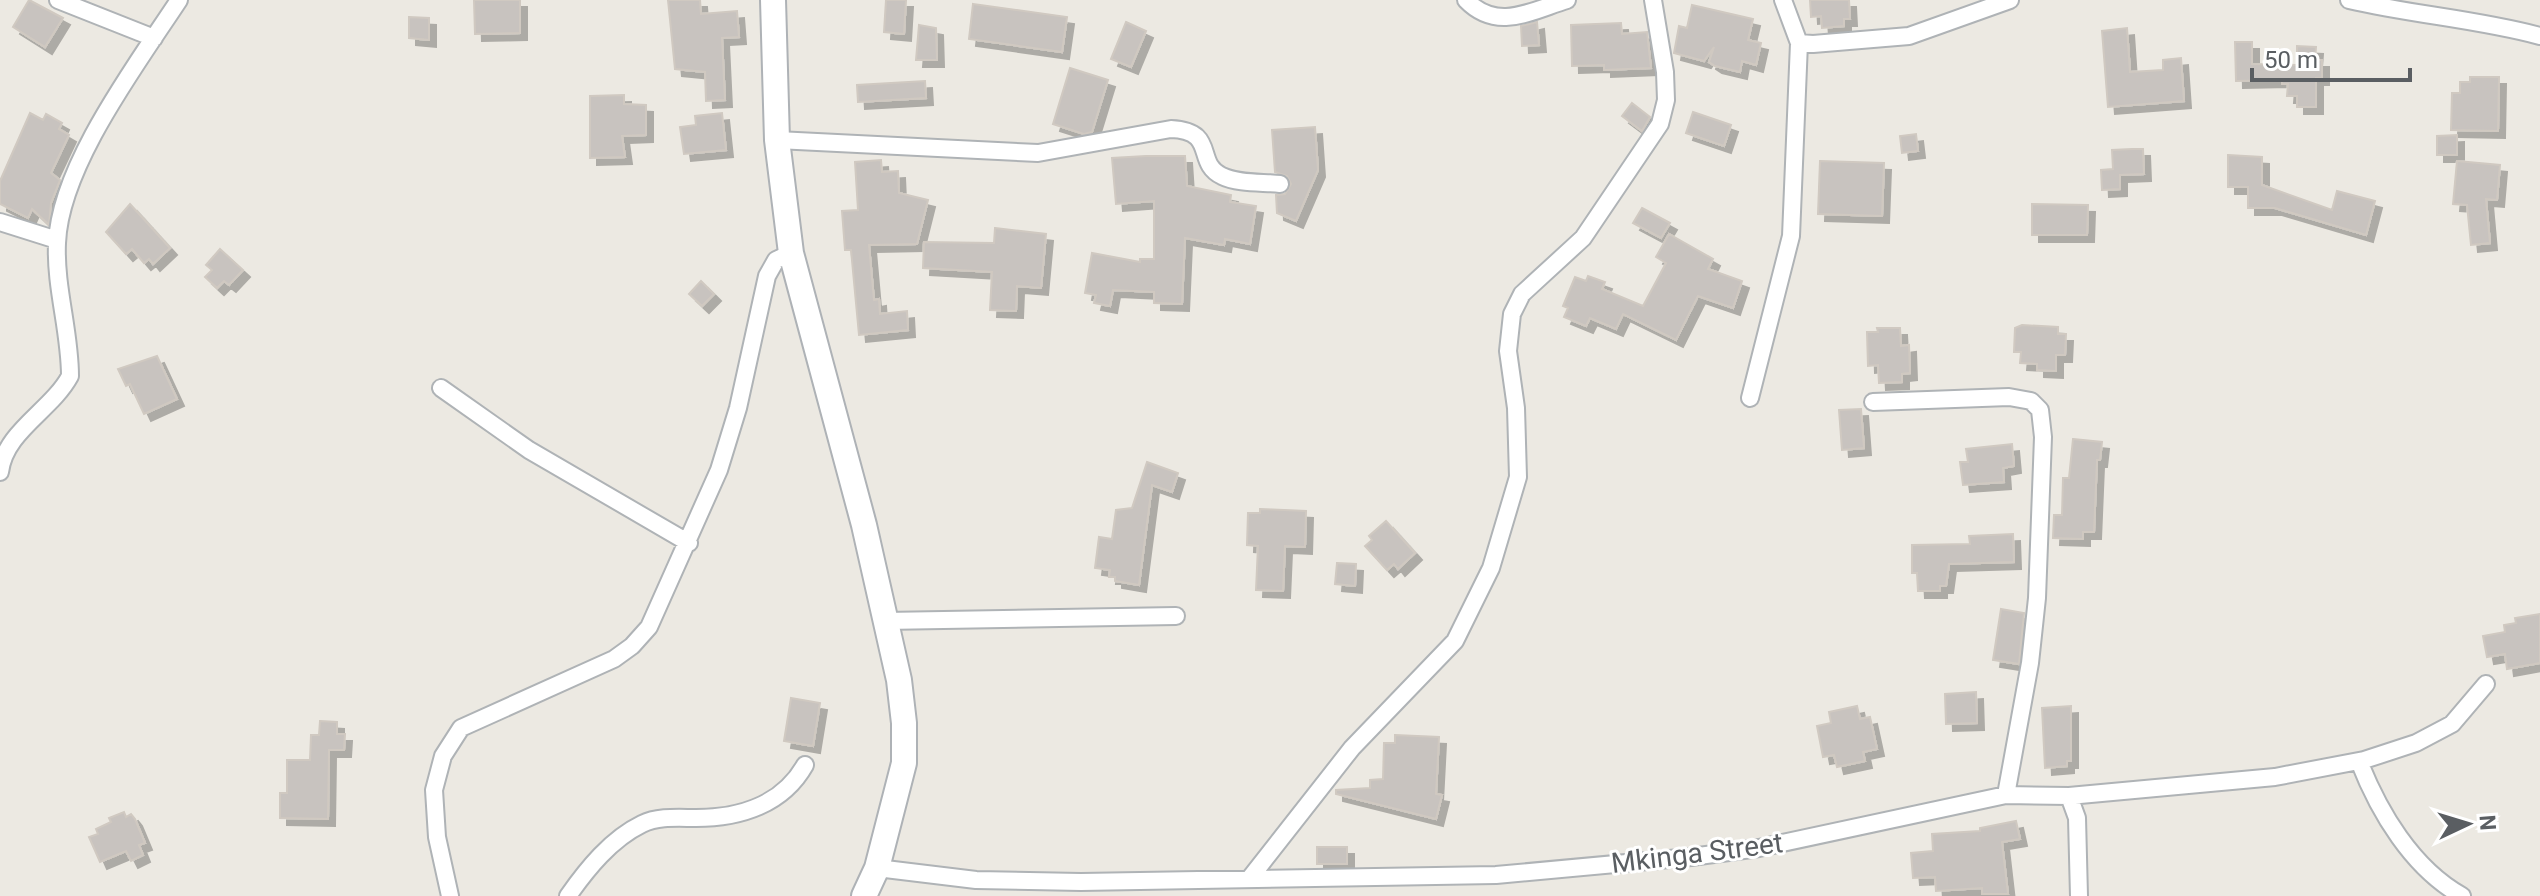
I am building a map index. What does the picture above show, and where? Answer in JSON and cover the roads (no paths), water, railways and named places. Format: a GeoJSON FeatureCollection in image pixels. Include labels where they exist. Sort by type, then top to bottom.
{"type":"FeatureCollection","features":[{"type":"Feature","properties":{"kind":"street"},"geometry":{"type":"LineString","coordinates":[[58,0],[154,38]]}},
{"type":"Feature","properties":{"kind":"street"},"geometry":{"type":"LineString","coordinates":[[0,472],[2,457],[14,438],[63,388],[70,376],[58,283],[57,240],[72,173],[179,0]]}},
{"type":"Feature","properties":{"kind":"street"},"geometry":{"type":"LineString","coordinates":[[773,0],[777,140],[791,253],[864,525],[899,680],[904,763],[877,868],[864,896]]}},
{"type":"Feature","properties":{"kind":"street"},"geometry":{"type":"LineString","coordinates":[[1466,0],[1491,18],[1512,17],[1567,0]]}},
{"type":"Feature","properties":{"kind":"street"},"geometry":{"type":"LineString","coordinates":[[1250,878],[1352,748],[1455,641],[1491,568],[1518,477],[1516,408],[1508,351],[1512,314],[1522,294],[1583,238],[1660,124],[1666,100],[1665,72],[1653,0]]}},
{"type":"Feature","properties":{"kind":"street"},"geometry":{"type":"LineString","coordinates":[[1750,398],[1791,236],[1799,43],[1783,0]]}},
{"type":"Feature","properties":{"kind":"street"},"geometry":{"type":"LineString","coordinates":[[1799,43],[1859,43],[1909,36],[2010,0]]}},
{"type":"Feature","properties":{"kind":"street"},"geometry":{"type":"LineString","coordinates":[[2349,0],[2414,14],[2487,22],[2540,36]]}},
{"type":"Feature","properties":{"kind":"street"},"geometry":{"type":"LineString","coordinates":[[777,140],[1038,153],[1171,129],[1188,130],[1201,139],[1212,168],[1222,177],[1280,184]]}},
{"type":"Feature","properties":{"kind":"street"},"geometry":{"type":"LineString","coordinates":[[0,222],[57,240]]}},
{"type":"Feature","properties":{"kind":"street"},"geometry":{"type":"LineString","coordinates":[[450,896],[437,837],[434,790],[443,756],[461,728],[614,659],[632,646],[649,627],[719,470],[738,408],[767,276],[776,260],[791,253]]}},
{"type":"Feature","properties":{"kind":"street"},"geometry":{"type":"LineString","coordinates":[[441,388],[529,450],[689,543]]}},
{"type":"Feature","properties":{"kind":"street"},"geometry":{"type":"LineString","coordinates":[[1873,402],[2009,397],[2031,401],[2040,410],[2043,437],[2037,598],[2030,663],[2006,795]]}},
{"type":"Feature","properties":{"kind":"street"},"geometry":{"type":"LineString","coordinates":[[884,621],[1176,616]]}},
{"type":"Feature","properties":{"kind":"street","name":"Mkinga Street"},"geometry":{"type":"LineString","coordinates":[[877,868],[976,880],[1029,881],[1496,875],[1691,857],[1759,848],[2006,795],[2069,796],[2275,777],[2359,761],[2416,743],[2452,724],[2486,684]]}},
{"type":"Feature","properties":{"kind":"street"},"geometry":{"type":"LineString","coordinates":[[2359,761],[2384,816],[2425,865],[2462,896]]}},
{"type":"Feature","properties":{"kind":"street"},"geometry":{"type":"LineString","coordinates":[[568,896],[610,847],[643,824],[665,818],[724,816],[770,804],[794,785],[805,765]]}},
{"type":"Feature","properties":{"kind":"street"},"geometry":{"type":"LineString","coordinates":[[2069,796],[2077,818],[2079,896]]}}]}
